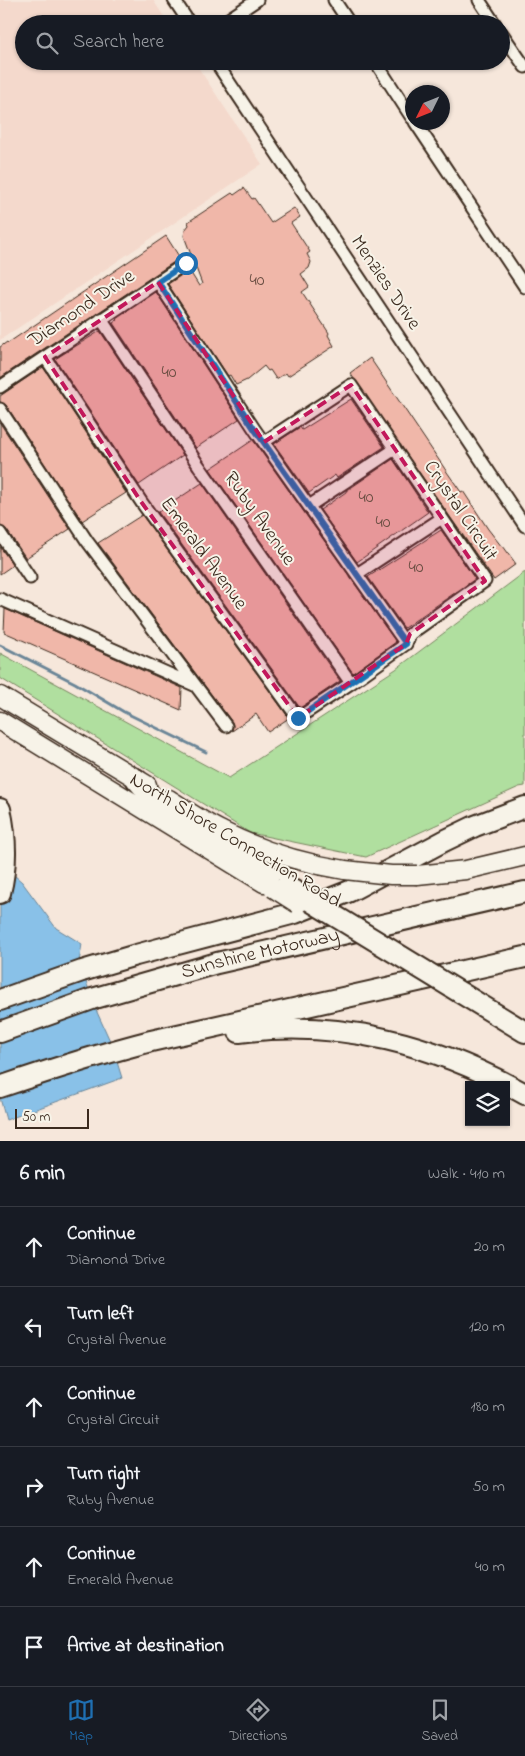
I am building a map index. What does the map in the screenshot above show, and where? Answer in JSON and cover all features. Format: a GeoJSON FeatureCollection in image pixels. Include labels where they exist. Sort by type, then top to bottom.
{"type":"FeatureCollection","features":[{"type":"Feature","properties":{"kind":"highway"},"geometry":{"type":"LineString","coordinates":[[136,779],[155,801],[279,887],[454,994],[525,1032]]}},
{"type":"Feature","properties":{"kind":"highway"},"geometry":{"type":"LineString","coordinates":[[0,1000],[82,971],[136,955],[295,913],[350,892],[444,841],[525,807]]}},
{"type":"Feature","properties":{"kind":"highway"},"geometry":{"type":"LineString","coordinates":[[0,808],[3,822],[5,859],[0,893]]}},
{"type":"Feature","properties":{"kind":"highway","name":"Sunshine Motorway"},"geometry":{"type":"LineString","coordinates":[[0,1032],[100,997],[217,963],[525,892]]}},
{"type":"Feature","properties":{"kind":"highway"},"geometry":{"type":"LineString","coordinates":[[0,1086],[151,1041],[525,956]]}},
{"type":"Feature","properties":{"kind":"highway"},"geometry":{"type":"LineString","coordinates":[[101,1056],[115,1056],[182,1041],[247,1031],[278,1029],[333,1030],[392,1040],[430,1050],[473,1067],[525,1094]]}},
{"type":"Feature","properties":{"kind":"main road","name":"North Shore Connection Road"},"geometry":{"type":"LineString","coordinates":[[0,696],[220,830],[255,846],[295,860],[345,870],[391,875],[418,875],[466,870],[525,856]]}},
{"type":"Feature","properties":{"kind":"main road","name":"North Shore Connection Road"},"geometry":{"type":"LineString","coordinates":[[0,721],[279,887]]}},
{"type":"Feature","properties":{"kind":"main road"},"geometry":{"type":"LineString","coordinates":[[454,994],[525,1043]]}},
{"type":"Feature","properties":{"kind":"street"},"geometry":{"type":"LineString","coordinates":[[174,0],[184,15]]}},
{"type":"Feature","properties":{"kind":"street"},"geometry":{"type":"LineString","coordinates":[[234,15],[257,0]]}},
{"type":"Feature","properties":{"kind":"street"},"geometry":{"type":"LineString","coordinates":[[334,0],[344,15]]}},
{"type":"Feature","properties":{"kind":"street"},"geometry":{"type":"LineString","coordinates":[[479,0],[489,15]]}},
{"type":"Feature","properties":{"kind":"street"},"geometry":{"type":"LineString","coordinates":[[510,42],[521,54],[525,68]]}},
{"type":"Feature","properties":{"kind":"street","name":"Menzies Drive"},"geometry":{"type":"LineString","coordinates":[[221,70],[525,526]]}},
{"type":"Feature","properties":{"kind":"street"},"geometry":{"type":"LineString","coordinates":[[381,70],[405,107]]}},
{"type":"Feature","properties":{"kind":"street"},"geometry":{"type":"LineString","coordinates":[[421,130],[525,288]]}},
{"type":"Feature","properties":{"kind":"street","name":"Diamond Drive"},"geometry":{"type":"LineString","coordinates":[[0,387],[186,263]]}},
{"type":"Feature","properties":{"kind":"street"},"geometry":{"type":"LineString","coordinates":[[158,282],[255,430],[406,644],[351,683]]}},
{"type":"Feature","properties":{"kind":"street","name":"Ruby Avenue"},"geometry":{"type":"LineString","coordinates":[[101,319],[199,466],[351,683]]}},
{"type":"Feature","properties":{"kind":"street","name":"Emerald Avenue"},"geometry":{"type":"LineString","coordinates":[[45,357],[142,503],[298,718],[351,683]]}},
{"type":"Feature","properties":{"kind":"street","name":"Crystal Circuit"},"geometry":{"type":"LineString","coordinates":[[264,442],[352,385],[485,580],[410,634],[406,644]]}},
{"type":"Feature","properties":{"kind":"street"},"geometry":{"type":"LineString","coordinates":[[0,409],[87,541],[226,726]]}},
{"type":"Feature","properties":{"kind":"street"},"geometry":{"type":"LineString","coordinates":[[309,506],[395,449]]}},
{"type":"Feature","properties":{"kind":"street"},"geometry":{"type":"LineString","coordinates":[[357,574],[442,518]]}},
{"type":"Feature","properties":{"kind":"street"},"geometry":{"type":"LineString","coordinates":[[0,533],[30,578]]}},
{"type":"Feature","properties":{"kind":"street"},"geometry":{"type":"LineString","coordinates":[[0,599],[196,686]]}},
{"type":"Feature","properties":{"kind":"highlighted area"},"geometry":{"type":"Polygon","coordinates":[[[158,282],[264,442],[351,385],[485,581],[410,634],[406,644],[298,718],[142,503],[45,357],[158,282]]]}},
{"type":"Feature","properties":{"kind":"shaded area"},"geometry":{"type":"Polygon","coordinates":[[[0,0],[153,0],[163,15],[15,15],[15,70],[200,70],[262,164],[0,340],[0,0]]]}},
{"type":"Feature","properties":{"kind":"green space"},"geometry":{"type":"Polygon","coordinates":[[[525,572],[525,786],[519,787],[366,857],[250,833],[0,678],[0,653],[229,778],[396,669],[525,572]]]}},
{"type":"Feature","properties":{"kind":"water"},"geometry":{"type":"Polygon","coordinates":[[[0,874],[14,875],[22,882],[56,928],[82,944],[79,962],[96,1010],[111,1043],[122,1078],[6,1120],[0,1098],[0,874]]]}},
{"type":"Feature","properties":{"kind":"building"},"geometry":{"type":"Polygon","coordinates":[[[244,188],[252,199],[254,198],[271,223],[294,208],[300,217],[291,223],[310,252],[307,254],[311,262],[309,268],[301,274],[309,287],[302,292],[329,333],[328,335],[334,346],[288,376],[286,373],[276,379],[270,370],[268,371],[264,366],[247,380],[236,385],[230,375],[228,376],[168,284],[189,270],[199,286],[202,284],[184,236],[185,230],[189,225],[188,222],[232,193],[234,195],[244,188]]]}},
{"type":"Feature","properties":{"kind":"building"},"geometry":{"type":"Polygon","coordinates":[[[166,236],[180,258],[0,378],[0,347],[166,236]]]}},
{"type":"Feature","properties":{"kind":"building"},"geometry":{"type":"Polygon","coordinates":[[[156,292],[239,419],[196,448],[113,323],[156,292]]]}},
{"type":"Feature","properties":{"kind":"building"},"geometry":{"type":"Polygon","coordinates":[[[100,331],[183,455],[139,485],[55,359],[100,331]]]}},
{"type":"Feature","properties":{"kind":"building"},"geometry":{"type":"Polygon","coordinates":[[[370,358],[461,492],[463,491],[488,529],[516,564],[494,580],[350,373],[370,358]]]}},
{"type":"Feature","properties":{"kind":"building"},"geometry":{"type":"Polygon","coordinates":[[[43,367],[126,493],[82,521],[6,405],[0,402],[0,396],[43,367]]]}},
{"type":"Feature","properties":{"kind":"building"},"geometry":{"type":"Polygon","coordinates":[[[351,399],[384,447],[337,478],[335,475],[309,493],[274,444],[300,427],[302,430],[351,399]]]}},
{"type":"Feature","properties":{"kind":"building"},"geometry":{"type":"Polygon","coordinates":[[[0,423],[70,529],[26,558],[6,529],[0,526],[0,423]]]}},
{"type":"Feature","properties":{"kind":"building"},"geometry":{"type":"Polygon","coordinates":[[[253,440],[396,642],[353,673],[210,469],[253,440]]]}},
{"type":"Feature","properties":{"kind":"building"},"geometry":{"type":"Polygon","coordinates":[[[393,459],[428,512],[357,562],[320,510],[393,459]]]}},
{"type":"Feature","properties":{"kind":"building"},"geometry":{"type":"Polygon","coordinates":[[[202,483],[340,681],[300,708],[158,512],[202,483]]]}},
{"type":"Feature","properties":{"kind":"building"},"geometry":{"type":"Polygon","coordinates":[[[142,515],[289,718],[268,732],[256,714],[232,731],[232,722],[98,543],[142,515]]]}},
{"type":"Feature","properties":{"kind":"building"},"geometry":{"type":"Polygon","coordinates":[[[441,530],[475,579],[404,628],[368,577],[441,530]]]}},
{"type":"Feature","properties":{"kind":"building"},"geometry":{"type":"Polygon","coordinates":[[[0,547],[13,565],[0,574],[0,547]]]}},
{"type":"Feature","properties":{"kind":"building"},"geometry":{"type":"Polygon","coordinates":[[[5,609],[182,688],[181,710],[4,632],[5,609]]]}},
{"type":"Feature","properties":{"kind":"waterway"},"geometry":{"type":"LineString","coordinates":[[0,645],[75,683],[124,712],[206,752]]}},
{"type":"Feature","properties":{"kind":"route"},"geometry":{"type":"LineString","coordinates":[[186,263],[158,282],[255,430],[406,644],[298,718]]}}]}
